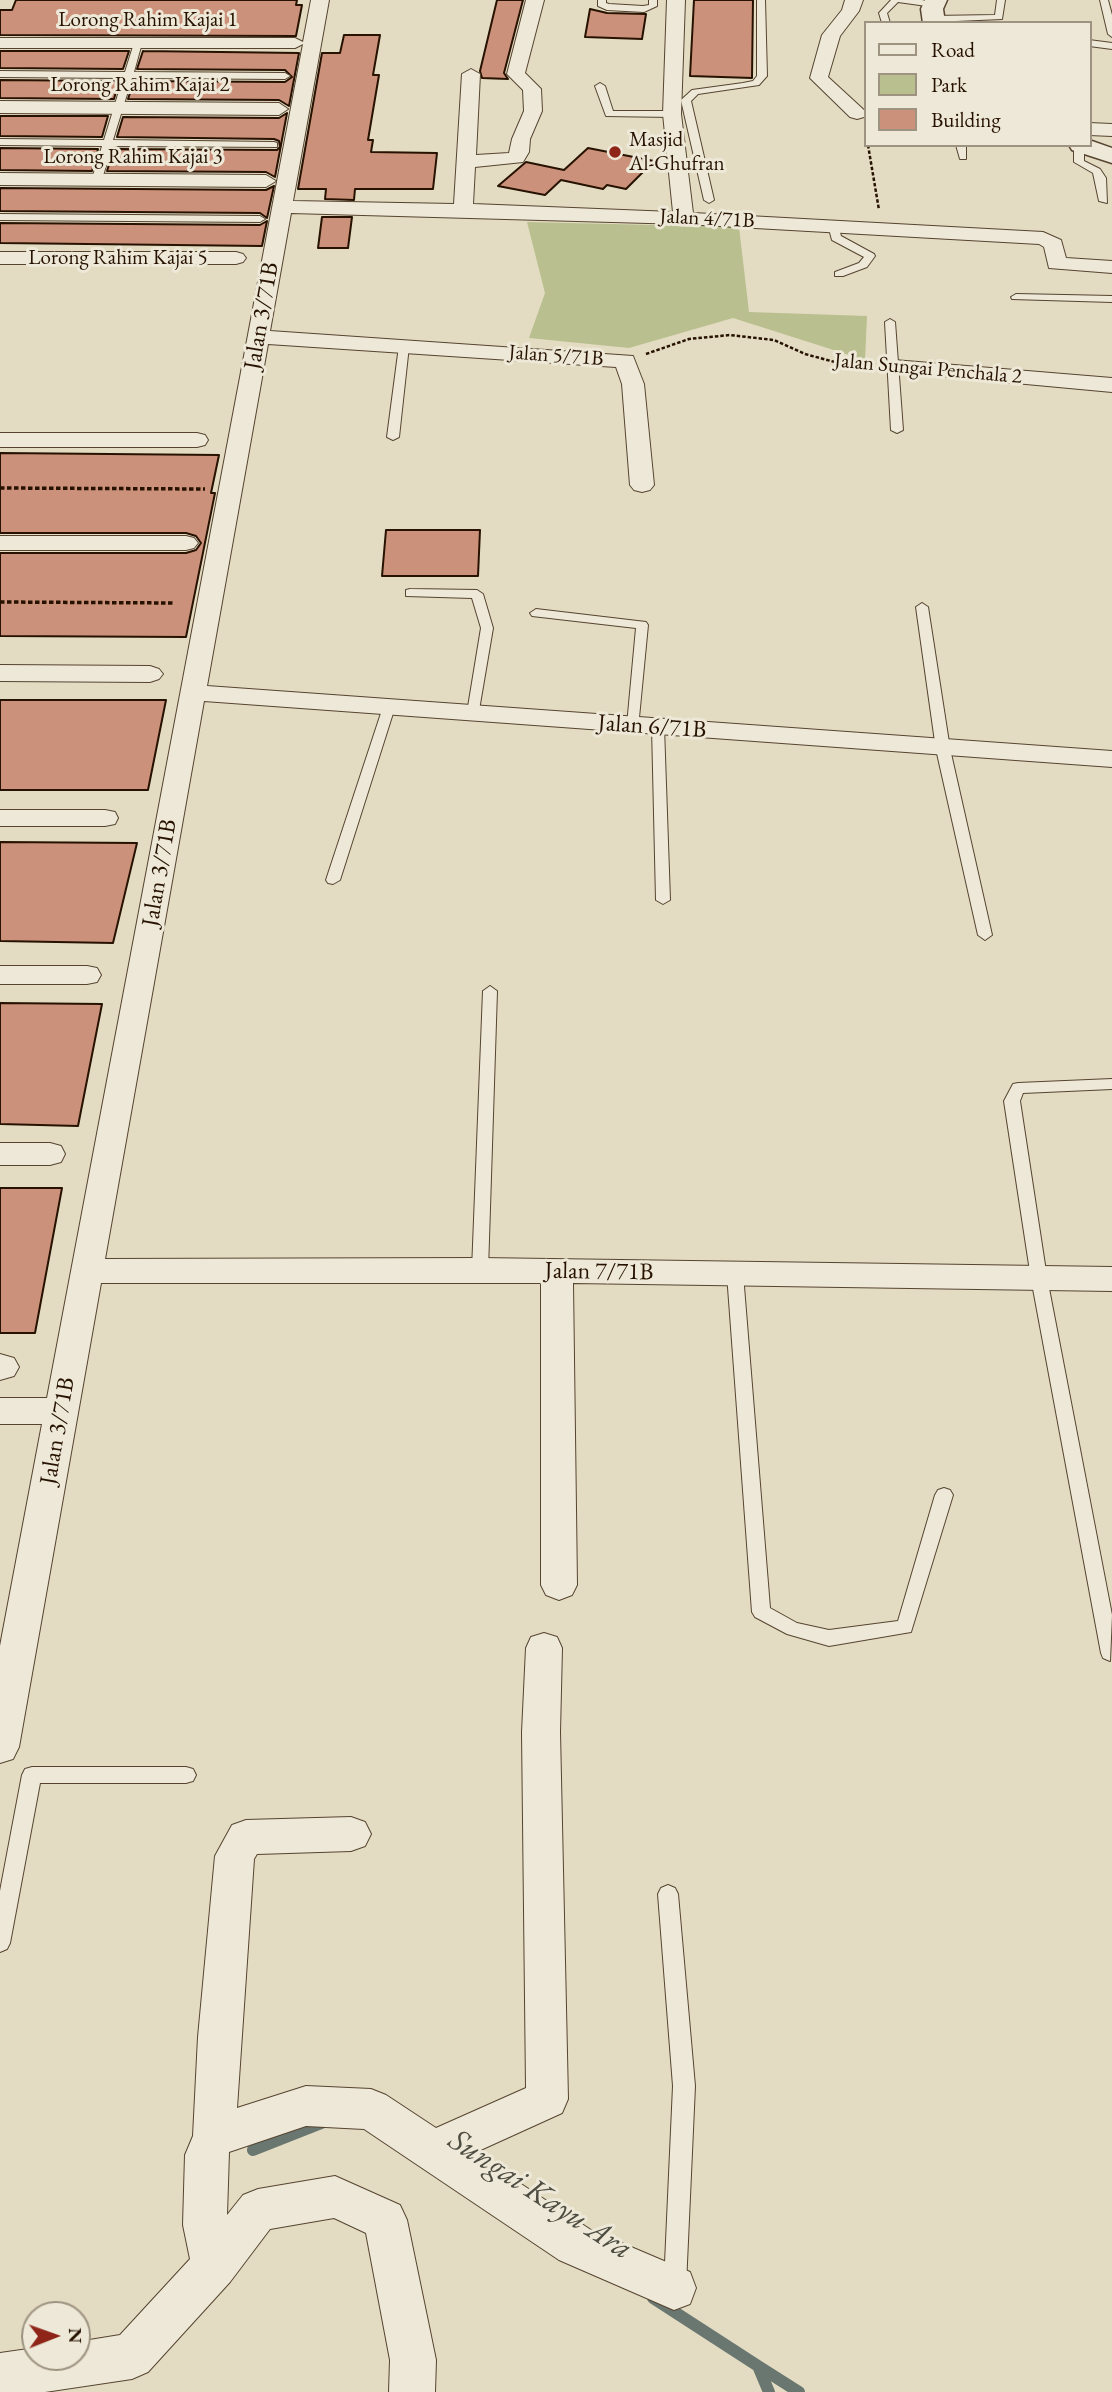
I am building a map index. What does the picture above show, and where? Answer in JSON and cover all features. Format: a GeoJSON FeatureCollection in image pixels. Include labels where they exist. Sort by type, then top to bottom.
{"type":"FeatureCollection","features":[{"type":"Feature","properties":{"kind":"street","name":"Jalan 3/71B"},"geometry":{"type":"LineString","coordinates":[[0,1747],[258,337],[271,213],[320,0]]}},
{"type":"Feature","properties":{"kind":"street"},"geometry":{"type":"LineString","coordinates":[[468,161],[516,158],[519,152],[521,139],[533,111],[532,89],[516,74],[535,0]]}},
{"type":"Feature","properties":{"kind":"street"},"geometry":{"type":"LineString","coordinates":[[676,0],[672,114],[684,218]]}},
{"type":"Feature","properties":{"kind":"street"},"geometry":{"type":"LineString","coordinates":[[854,0],[850,11],[831,35],[819,78],[857,113]]}},
{"type":"Feature","properties":{"kind":"street","name":"Lorong Rahim Kajai 1"},"geometry":{"type":"LineString","coordinates":[[0,43],[295,43]]}},
{"type":"Feature","properties":{"kind":"street"},"geometry":{"type":"LineString","coordinates":[[463,210],[468,161],[471,74]]}},
{"type":"Feature","properties":{"kind":"street","name":"Lorong Rahim Kajai 2"},"geometry":{"type":"LineString","coordinates":[[0,107],[279,109]]}},
{"type":"Feature","properties":{"kind":"street"},"geometry":{"type":"LineString","coordinates":[[1091,129],[1112,130]]}},
{"type":"Feature","properties":{"kind":"street"},"geometry":{"type":"LineString","coordinates":[[1086,147],[1112,156]]}},
{"type":"Feature","properties":{"kind":"street","name":"Lorong Rahim Kajai 3"},"geometry":{"type":"LineString","coordinates":[[0,179],[265,181]]}},
{"type":"Feature","properties":{"kind":"street","name":"Jalan 4/71B"},"geometry":{"type":"LineString","coordinates":[[271,213],[463,210],[834,225],[1043,238],[1054,244],[1056,264],[1112,267]]}},
{"type":"Feature","properties":{"kind":"street","name":"Lorong Rahim Kajai 5"},"geometry":{"type":"LineString","coordinates":[[0,258],[236,258]]}},
{"type":"Feature","properties":{"kind":"street","name":"Jalan 5/71B"},"geometry":{"type":"LineString","coordinates":[[258,337],[321,339],[625,361],[633,384],[642,485]]}},
{"type":"Feature","properties":{"kind":"street","name":"Jalan Sungai Penchala 2"},"geometry":{"type":"LineString","coordinates":[[894,366],[1112,385]]}},
{"type":"Feature","properties":{"kind":"street"},"geometry":{"type":"LineString","coordinates":[[0,439],[197,440]]}},
{"type":"Feature","properties":{"kind":"street"},"geometry":{"type":"LineString","coordinates":[[0,543],[186,543]]}},
{"type":"Feature","properties":{"kind":"street"},"geometry":{"type":"LineString","coordinates":[[0,673],[150,674]]}},
{"type":"Feature","properties":{"kind":"street","name":"Jalan 6/71B"},"geometry":{"type":"LineString","coordinates":[[193,693],[943,749],[1112,759]]}},
{"type":"Feature","properties":{"kind":"street"},"geometry":{"type":"LineString","coordinates":[[0,818],[105,818]]}},
{"type":"Feature","properties":{"kind":"street"},"geometry":{"type":"LineString","coordinates":[[0,975],[87,975]]}},
{"type":"Feature","properties":{"kind":"street"},"geometry":{"type":"LineString","coordinates":[[0,1154],[50,1154]]}},
{"type":"Feature","properties":{"kind":"street","name":"Jalan 7/71B"},"geometry":{"type":"LineString","coordinates":[[87,1271],[480,1270],[1112,1279]]}},
{"type":"Feature","properties":{"kind":"street"},"geometry":{"type":"LineString","coordinates":[[557,1271],[559,1585]]}},
{"type":"Feature","properties":{"kind":"street"},"geometry":{"type":"LineString","coordinates":[[1,1416],[61,1411]]}},
{"type":"Feature","properties":{"kind":"street"},"geometry":{"type":"LineString","coordinates":[[436,2149],[547,2099],[541,1732],[544,1648]]}},
{"type":"Feature","properties":{"kind":"street"},"geometry":{"type":"LineString","coordinates":[[214,2266],[205,2225],[206,2155],[214,2136],[219,2037],[235,1856],[246,1837],[351,1834]]}},
{"type":"Feature","properties":{"kind":"street"},"geometry":{"type":"LineString","coordinates":[[214,2136],[306,2106],[371,2109],[436,2149],[575,2245],[674,2288]]}},
{"type":"Feature","properties":{"kind":"street"},"geometry":{"type":"LineString","coordinates":[[0,2376],[132,2356],[214,2266],[258,2210],[334,2197],[385,2220],[413,2360],[412,2392]]}},
{"type":"Feature","properties":{"kind":"lane"},"geometry":{"type":"LineString","coordinates":[[602,0],[601,4],[607,8],[644,9],[653,6],[653,0]]}},
{"type":"Feature","properties":{"kind":"lane"},"geometry":{"type":"LineString","coordinates":[[709,200],[686,100],[695,92],[743,86],[755,83],[762,76],[761,0]]}},
{"type":"Feature","properties":{"kind":"lane"},"geometry":{"type":"LineString","coordinates":[[885,21],[883,13],[897,0],[934,11],[999,17],[1002,0]]}},
{"type":"Feature","properties":{"kind":"lane"},"geometry":{"type":"LineString","coordinates":[[1104,0],[1112,34]]}},
{"type":"Feature","properties":{"kind":"lane"},"geometry":{"type":"LineString","coordinates":[[97,179],[138,43]]}},
{"type":"Feature","properties":{"kind":"lane"},"geometry":{"type":"LineString","coordinates":[[1091,43],[1112,46]]}},
{"type":"Feature","properties":{"kind":"lane"},"geometry":{"type":"LineString","coordinates":[[0,74],[285,76]]}},
{"type":"Feature","properties":{"kind":"lane"},"geometry":{"type":"LineString","coordinates":[[600,86],[608,114],[672,114]]}},
{"type":"Feature","properties":{"kind":"lane"},"geometry":{"type":"LineString","coordinates":[[0,142],[109,141],[274,145]]}},
{"type":"Feature","properties":{"kind":"lane"},"geometry":{"type":"LineString","coordinates":[[961,147],[963,157]]}},
{"type":"Feature","properties":{"kind":"lane"},"geometry":{"type":"LineString","coordinates":[[1080,147],[1079,162],[1097,172],[1101,178],[1104,201]]}},
{"type":"Feature","properties":{"kind":"lane"},"geometry":{"type":"LineString","coordinates":[[0,217],[271,213]]}},
{"type":"Feature","properties":{"kind":"lane"},"geometry":{"type":"LineString","coordinates":[[834,225],[836,238],[870,256],[863,265],[839,274]]}},
{"type":"Feature","properties":{"kind":"lane"},"geometry":{"type":"LineString","coordinates":[[1016,297],[1112,299]]}},
{"type":"Feature","properties":{"kind":"lane"},"geometry":{"type":"LineString","coordinates":[[890,322],[897,430]]}},
{"type":"Feature","properties":{"kind":"lane"},"geometry":{"type":"LineString","coordinates":[[393,437],[404,346]]}},
{"type":"Feature","properties":{"kind":"lane"},"geometry":{"type":"LineString","coordinates":[[410,593],[477,594],[487,628],[473,713]]}},
{"type":"Feature","properties":{"kind":"lane"},"geometry":{"type":"LineString","coordinates":[[922,607],[943,749],[985,935]]}},
{"type":"Feature","properties":{"kind":"lane"},"geometry":{"type":"LineString","coordinates":[[536,613],[642,625],[646,726],[663,900]]}},
{"type":"Feature","properties":{"kind":"lane"},"geometry":{"type":"LineString","coordinates":[[333,880],[389,707]]}},
{"type":"Feature","properties":{"kind":"lane"},"geometry":{"type":"LineString","coordinates":[[480,1270],[491,991]]}},
{"type":"Feature","properties":{"kind":"lane"},"geometry":{"type":"LineString","coordinates":[[1110,1653],[1040,1278],[1012,1101],[1018,1088],[1112,1084]]}},
{"type":"Feature","properties":{"kind":"lane"},"geometry":{"type":"LineString","coordinates":[[735,1273],[761,1612],[793,1629],[829,1637],[905,1627],[944,1494]]}},
{"type":"Feature","properties":{"kind":"lane"},"geometry":{"type":"LineString","coordinates":[[0,1943],[32,1775],[186,1775]]}},
{"type":"Feature","properties":{"kind":"lane"},"geometry":{"type":"LineString","coordinates":[[668,1894],[684,2086],[674,2288]]}},
{"type":"Feature","properties":{"kind":"path"},"geometry":{"type":"LineString","coordinates":[[867,147],[882,229]]}},
{"type":"Feature","properties":{"kind":"path","name":"Jalan Sungai Penchala 2"},"geometry":{"type":"LineString","coordinates":[[625,361],[689,339],[730,334],[774,340],[805,354],[842,364],[894,366]]}},
{"type":"Feature","properties":{"kind":"path"},"geometry":{"type":"LineString","coordinates":[[0,488],[230,489]]}},
{"type":"Feature","properties":{"kind":"path"},"geometry":{"type":"LineString","coordinates":[[0,603],[174,603]]}},
{"type":"Feature","properties":{"kind":"green space"},"geometry":{"type":"Polygon","coordinates":[[[527,222],[739,227],[749,312],[867,316],[865,360],[733,318],[629,348],[529,338],[545,293],[527,222]]]}},
{"type":"Feature","properties":{"kind":"building"},"geometry":{"type":"Polygon","coordinates":[[[16,0],[297,0],[296,5],[302,5],[296,36],[0,35],[0,10],[12,10],[16,0]]]}},
{"type":"Feature","properties":{"kind":"building"},"geometry":{"type":"Polygon","coordinates":[[[497,0],[523,0],[504,73],[508,79],[482,78],[480,71],[497,0]]]}},
{"type":"Feature","properties":{"kind":"building"},"geometry":{"type":"Polygon","coordinates":[[[694,0],[753,0],[752,78],[690,76],[694,0]]]}},
{"type":"Feature","properties":{"kind":"building"},"geometry":{"type":"Polygon","coordinates":[[[590,9],[607,13],[646,14],[642,39],[585,37],[590,9]]]}},
{"type":"Feature","properties":{"kind":"building"},"geometry":{"type":"Polygon","coordinates":[[[344,35],[380,35],[373,75],[379,75],[368,140],[373,140],[371,152],[437,153],[433,189],[355,189],[354,200],[325,199],[326,189],[298,189],[322,53],[340,53],[344,35]]]}},
{"type":"Feature","properties":{"kind":"building"},"geometry":{"type":"Polygon","coordinates":[[[0,51],[129,51],[123,69],[0,68],[0,51]]]}},
{"type":"Feature","properties":{"kind":"building"},"geometry":{"type":"Polygon","coordinates":[[[143,51],[299,53],[289,106],[279,100],[128,99],[134,81],[285,82],[292,77],[285,70],[137,69],[143,51]]]}},
{"type":"Feature","properties":{"kind":"building"},"geometry":{"type":"Polygon","coordinates":[[[0,80],[119,81],[114,99],[0,98],[0,80]]]}},
{"type":"Feature","properties":{"kind":"building"},"geometry":{"type":"Polygon","coordinates":[[[287,113],[275,177],[266,172],[107,171],[114,149],[277,150],[280,147],[279,141],[274,139],[117,137],[123,117],[279,118],[287,113]]]}},
{"type":"Feature","properties":{"kind":"building"},"geometry":{"type":"Polygon","coordinates":[[[0,116],[108,116],[102,137],[0,136],[0,116]]]}},
{"type":"Feature","properties":{"kind":"building"},"geometry":{"type":"Polygon","coordinates":[[[0,148],[98,149],[92,171],[0,170],[0,148]]]}},
{"type":"Feature","properties":{"kind":"building"},"geometry":{"type":"Polygon","coordinates":[[[588,148],[654,161],[626,189],[607,185],[603,189],[561,180],[545,195],[498,186],[526,162],[564,170],[588,148]]]}},
{"type":"Feature","properties":{"kind":"building"},"geometry":{"type":"Polygon","coordinates":[[[274,186],[267,218],[260,213],[0,211],[0,188],[266,190],[274,186]]]}},
{"type":"Feature","properties":{"kind":"building"},"geometry":{"type":"Polygon","coordinates":[[[322,217],[352,217],[348,248],[318,248],[322,217]]]}},
{"type":"Feature","properties":{"kind":"building"},"geometry":{"type":"Polygon","coordinates":[[[267,221],[262,246],[0,243],[0,223],[260,225],[267,221]]]}},
{"type":"Feature","properties":{"kind":"building"},"geometry":{"type":"Polygon","coordinates":[[[0,453],[219,455],[211,493],[215,493],[186,637],[0,636],[0,553],[186,553],[196,550],[201,543],[196,536],[186,533],[0,533],[0,453]]]}},
{"type":"Feature","properties":{"kind":"building"},"geometry":{"type":"Polygon","coordinates":[[[386,530],[480,530],[478,576],[382,576],[386,530]]]}},
{"type":"Feature","properties":{"kind":"building"},"geometry":{"type":"Polygon","coordinates":[[[0,700],[166,700],[148,790],[0,790],[0,700]]]}},
{"type":"Feature","properties":{"kind":"building"},"geometry":{"type":"Polygon","coordinates":[[[0,842],[137,843],[113,943],[0,941],[0,842]]]}},
{"type":"Feature","properties":{"kind":"building"},"geometry":{"type":"Polygon","coordinates":[[[0,1003],[102,1004],[78,1126],[0,1124],[0,1003]]]}},
{"type":"Feature","properties":{"kind":"building"},"geometry":{"type":"Polygon","coordinates":[[[0,1188],[62,1188],[35,1333],[0,1333],[0,1188]]]}},
{"type":"Feature","properties":{"kind":"waterway","name":"Sungai Kayu Ara"},"geometry":{"type":"LineString","coordinates":[[253,2150],[324,2122]]}},
{"type":"Feature","properties":{"kind":"waterway","name":"Sungai Kayu Ara"},"geometry":{"type":"LineString","coordinates":[[653,2298],[758,2366]]}},
{"type":"Feature","properties":{"kind":"waterway"},"geometry":{"type":"LineString","coordinates":[[758,2366],[799,2392]]}},
{"type":"Feature","properties":{"kind":"waterway","name":"Sungai Kayu Ara"},"geometry":{"type":"LineString","coordinates":[[758,2366],[769,2392]]}},
{"type":"Feature","properties":{"kind":"place","name":"Masjid Al-Ghufran"},"geometry":{"type":"Point","coordinates":[615,152]}}]}
